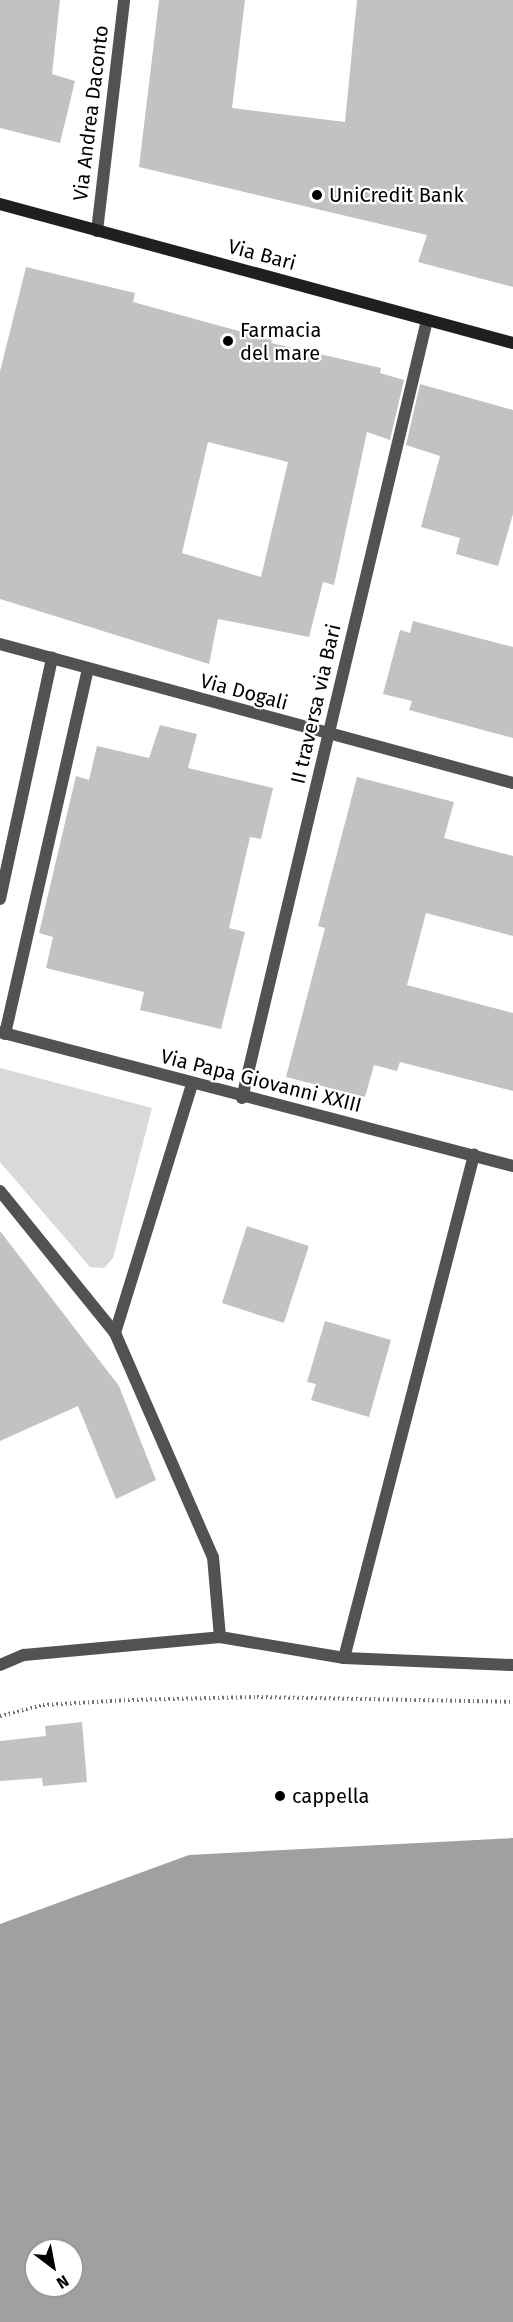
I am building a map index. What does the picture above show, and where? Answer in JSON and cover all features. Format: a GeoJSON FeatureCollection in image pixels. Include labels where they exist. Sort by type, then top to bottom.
{"type":"FeatureCollection","features":[{"type":"Feature","properties":{"kind":"main road","name":"Via Bari"},"geometry":{"type":"LineString","coordinates":[[0,204],[513,343]]}},
{"type":"Feature","properties":{"kind":"street","name":"Via Andrea Daconto"},"geometry":{"type":"LineString","coordinates":[[97,231],[124,0]]}},
{"type":"Feature","properties":{"kind":"street","name":"II traversa via Bari"},"geometry":{"type":"LineString","coordinates":[[242,1098],[427,320]]}},
{"type":"Feature","properties":{"kind":"street","name":"Via Dogali"},"geometry":{"type":"LineString","coordinates":[[0,644],[328,735],[513,783]]}},
{"type":"Feature","properties":{"kind":"street"},"geometry":{"type":"LineString","coordinates":[[0,899],[52,658]]}},
{"type":"Feature","properties":{"kind":"street"},"geometry":{"type":"LineString","coordinates":[[2,1033],[88,669]]}},
{"type":"Feature","properties":{"kind":"street","name":"Via Papa Giovanni XXIII"},"geometry":{"type":"LineString","coordinates":[[2,1033],[242,1098],[513,1166]]}},
{"type":"Feature","properties":{"kind":"street"},"geometry":{"type":"LineString","coordinates":[[115,1333],[192,1084]]}},
{"type":"Feature","properties":{"kind":"street"},"geometry":{"type":"LineString","coordinates":[[344,1658],[474,1155]]}},
{"type":"Feature","properties":{"kind":"street"},"geometry":{"type":"LineString","coordinates":[[0,1191],[115,1333],[213,1557],[220,1637]]}},
{"type":"Feature","properties":{"kind":"street"},"geometry":{"type":"LineString","coordinates":[[0,1665],[24,1655],[220,1637],[344,1658],[513,1665]]}},
{"type":"Feature","properties":{"kind":"path"},"geometry":{"type":"LineString","coordinates":[[0,1716],[44,1705],[128,1700],[257,1697],[513,1702]]}},
{"type":"Feature","properties":{"kind":"shaded area"},"geometry":{"type":"Polygon","coordinates":[[[0,1068],[152,1108],[113,1258],[104,1268],[90,1267],[0,1162],[0,1068]]]}},
{"type":"Feature","properties":{"kind":"shaded area"},"geometry":{"type":"Polygon","coordinates":[[[513,1838],[513,2322],[0,2322],[0,1924],[189,1855],[513,1838]]]}},
{"type":"Feature","properties":{"kind":"building"},"geometry":{"type":"Polygon","coordinates":[[[0,0],[60,0],[52,74],[75,81],[60,143],[0,128],[0,0]]]}},
{"type":"Feature","properties":{"kind":"building"},"geometry":{"type":"Polygon","coordinates":[[[159,0],[245,0],[232,108],[345,122],[357,0],[513,0],[513,287],[418,262],[427,235],[139,167],[159,0]]]}},
{"type":"Feature","properties":{"kind":"building"},"geometry":{"type":"Polygon","coordinates":[[[26,267],[135,293],[133,302],[272,340],[271,343],[381,368],[380,373],[404,380],[390,440],[367,432],[334,585],[323,582],[309,637],[218,619],[209,664],[0,599],[0,371],[26,267]],[[208,442],[182,553],[261,577],[288,462],[208,442]]]}},
{"type":"Feature","properties":{"kind":"building"},"geometry":{"type":"Polygon","coordinates":[[[420,384],[513,410],[513,514],[498,566],[456,554],[460,538],[421,527],[440,456],[406,445],[420,384]]]}},
{"type":"Feature","properties":{"kind":"building"},"geometry":{"type":"Polygon","coordinates":[[[413,621],[513,647],[513,738],[409,710],[412,701],[383,694],[400,630],[410,633],[413,621]]]}},
{"type":"Feature","properties":{"kind":"building"},"geometry":{"type":"Polygon","coordinates":[[[160,725],[197,734],[188,768],[273,788],[261,839],[250,837],[229,928],[245,932],[221,1029],[140,1010],[144,992],[46,968],[53,937],[39,933],[76,776],[89,780],[97,746],[149,758],[160,725]]]}},
{"type":"Feature","properties":{"kind":"building"},"geometry":{"type":"Polygon","coordinates":[[[357,777],[454,802],[444,838],[513,856],[513,936],[426,913],[407,985],[513,1013],[513,1091],[400,1062],[397,1071],[374,1065],[365,1097],[286,1077],[325,928],[318,926],[357,777]]]}},
{"type":"Feature","properties":{"kind":"building"},"geometry":{"type":"Polygon","coordinates":[[[247,1226],[309,1246],[284,1323],[222,1303],[247,1226]]]}},
{"type":"Feature","properties":{"kind":"building"},"geometry":{"type":"Polygon","coordinates":[[[0,1231],[119,1386],[156,1480],[116,1499],[78,1406],[0,1441],[0,1231]]]}},
{"type":"Feature","properties":{"kind":"building"},"geometry":{"type":"Polygon","coordinates":[[[325,1321],[391,1340],[369,1417],[311,1400],[316,1384],[307,1382],[325,1321]]]}},
{"type":"Feature","properties":{"kind":"building"},"geometry":{"type":"Polygon","coordinates":[[[82,1722],[87,1782],[43,1786],[42,1778],[0,1781],[0,1741],[46,1736],[45,1726],[82,1722]]]}},
{"type":"Feature","properties":{"kind":"place","name":"UniCredit Bank"},"geometry":{"type":"Point","coordinates":[317,195]}},
{"type":"Feature","properties":{"kind":"place","name":"Farmacia del mare"},"geometry":{"type":"Point","coordinates":[228,341]}},
{"type":"Feature","properties":{"kind":"place","name":"cappella"},"geometry":{"type":"Point","coordinates":[280,1796]}}]}
